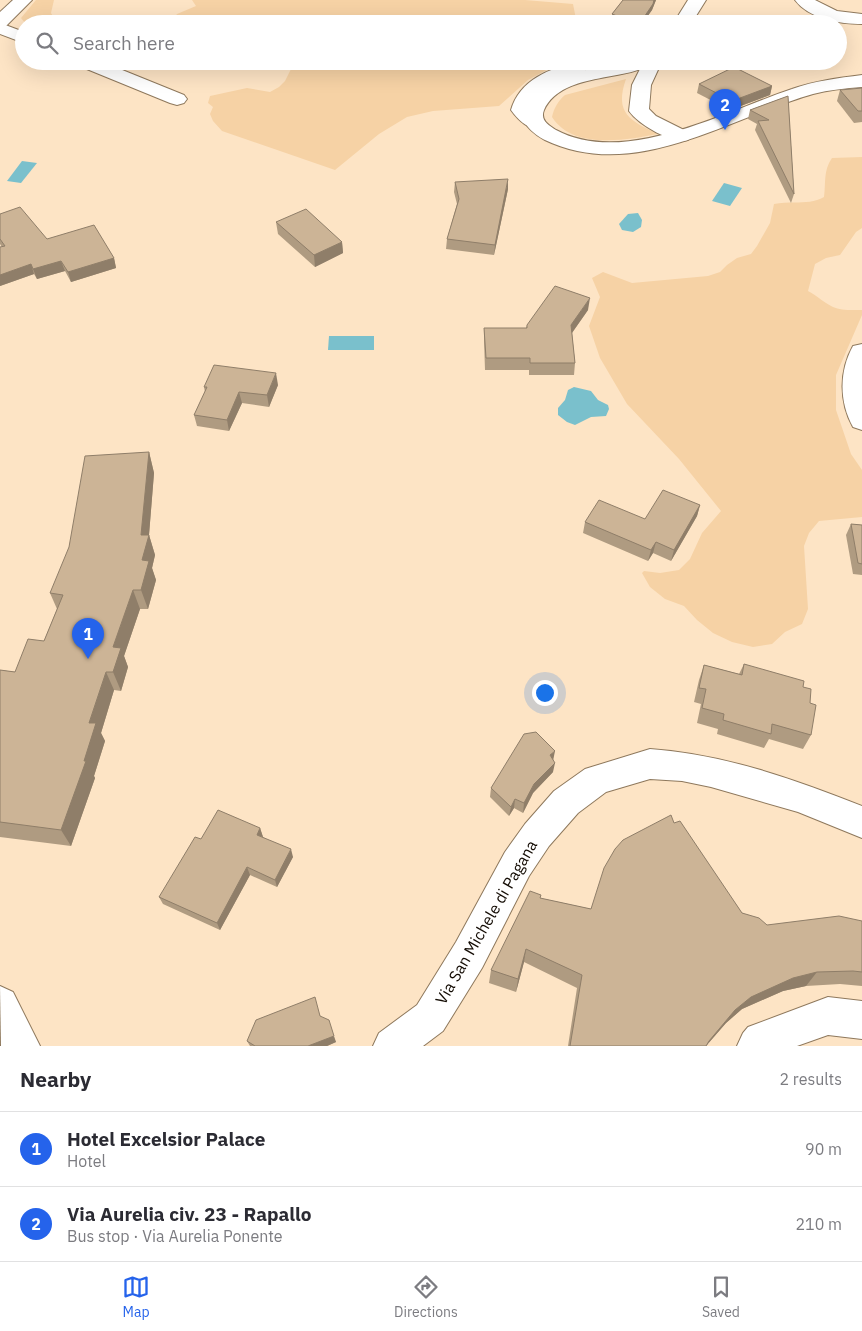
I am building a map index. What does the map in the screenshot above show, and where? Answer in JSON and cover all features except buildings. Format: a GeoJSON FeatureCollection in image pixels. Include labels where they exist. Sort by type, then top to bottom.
{"type":"FeatureCollection","features":[{"type":"Feature","properties":{"kind":"main road"},"geometry":{"type":"LineString","coordinates":[[0,22],[23,0]]}},
{"type":"Feature","properties":{"kind":"main road"},"geometry":{"type":"LineString","coordinates":[[688,15],[697,0]]}},
{"type":"Feature","properties":{"kind":"main road"},"geometry":{"type":"LineString","coordinates":[[804,0],[812,7],[830,15]]}},
{"type":"Feature","properties":{"kind":"main road"},"geometry":{"type":"LineString","coordinates":[[847,19],[862,19]]}},
{"type":"Feature","properties":{"kind":"main road"},"geometry":{"type":"LineString","coordinates":[[0,28],[15,34]]}},
{"type":"Feature","properties":{"kind":"main road"},"geometry":{"type":"LineString","coordinates":[[105,70],[177,99]]}},
{"type":"Feature","properties":{"kind":"main road"},"geometry":{"type":"LineString","coordinates":[[569,70],[548,77],[530,90],[522,103],[521,110],[552,136],[573,145],[595,149],[641,146],[681,136],[798,93],[862,81]]}},
{"type":"Feature","properties":{"kind":"main road"},"geometry":{"type":"LineString","coordinates":[[536,123],[533,116],[535,108],[543,96],[553,88],[606,70]]}},
{"type":"Feature","properties":{"kind":"main road"},"geometry":{"type":"LineString","coordinates":[[649,70],[638,94],[639,112],[649,120],[681,136]]}},
{"type":"Feature","properties":{"kind":"main road"},"geometry":{"type":"LineString","coordinates":[[862,352],[858,359],[853,380],[862,421]]}},
{"type":"Feature","properties":{"kind":"main road","name":"Via San Michele di Pagana"},"geometry":{"type":"LineString","coordinates":[[392,1046],[430,1018],[469,955],[517,864],[537,835],[566,802],[597,780],[650,764],[682,766],[800,797],[862,822]]}},
{"type":"Feature","properties":{"kind":"main road"},"geometry":{"type":"LineString","coordinates":[[0,1005],[21,1046]]}},
{"type":"Feature","properties":{"kind":"main road"},"geometry":{"type":"LineString","coordinates":[[756,1046],[761,1040],[828,1016],[862,1020]]}},
{"type":"Feature","properties":{"kind":"shaded area"},"geometry":{"type":"Polygon","coordinates":[[[36,0],[54,0],[52,15],[24,15],[36,0]]]}},
{"type":"Feature","properties":{"kind":"shaded area"},"geometry":{"type":"Polygon","coordinates":[[[192,0],[525,0],[573,4],[575,15],[176,15],[196,6],[192,0]]]}},
{"type":"Feature","properties":{"kind":"shaded area"},"geometry":{"type":"Polygon","coordinates":[[[290,70],[546,70],[528,80],[499,106],[433,111],[407,117],[379,134],[335,170],[222,131],[213,121],[210,114],[213,107],[208,103],[210,96],[247,88],[270,92],[285,81],[290,70]]]}},
{"type":"Feature","properties":{"kind":"shaded area"},"geometry":{"type":"Polygon","coordinates":[[[626,79],[622,100],[623,108],[632,120],[658,134],[616,140],[586,138],[573,134],[561,127],[552,117],[557,105],[565,95],[626,79]]]}},
{"type":"Feature","properties":{"kind":"shaded area"},"geometry":{"type":"Polygon","coordinates":[[[862,157],[862,228],[856,232],[840,255],[826,258],[815,264],[808,291],[836,308],[862,310],[862,315],[836,375],[836,410],[851,454],[862,470],[862,517],[819,521],[809,533],[804,546],[808,609],[802,624],[785,632],[772,644],[753,647],[732,642],[713,633],[684,606],[665,599],[650,587],[642,573],[644,571],[660,573],[679,570],[690,559],[702,533],[721,511],[679,459],[627,404],[600,358],[589,326],[600,297],[592,278],[603,272],[632,283],[708,276],[720,272],[737,258],[751,254],[770,223],[774,204],[806,202],[824,197],[826,172],[832,158],[862,157]]]}},
{"type":"Feature","properties":{"kind":"water"},"geometry":{"type":"Polygon","coordinates":[[[22,161],[37,163],[21,183],[7,181],[22,161]]]}},
{"type":"Feature","properties":{"kind":"water"},"geometry":{"type":"Polygon","coordinates":[[[724,183],[742,188],[730,206],[712,201],[724,183]]]}},
{"type":"Feature","properties":{"kind":"water"},"geometry":{"type":"Polygon","coordinates":[[[638,213],[642,220],[641,227],[633,232],[622,230],[619,224],[628,214],[638,213]]]}},
{"type":"Feature","properties":{"kind":"water"},"geometry":{"type":"Polygon","coordinates":[[[329,336],[374,336],[374,350],[328,350],[329,336]]]}},
{"type":"Feature","properties":{"kind":"water"},"geometry":{"type":"Polygon","coordinates":[[[574,387],[591,391],[598,400],[608,405],[609,409],[606,416],[591,417],[575,425],[558,415],[558,408],[565,400],[568,390],[574,387]]]}},
{"type":"Feature","properties":{"kind":"place","name":"Via Aurelia civ. 23 - Rapallo"},"geometry":{"type":"Point","coordinates":[725,130]}},
{"type":"Feature","properties":{"kind":"place","name":"Hotel Excelsior Palace"},"geometry":{"type":"Point","coordinates":[88,659]}}]}
